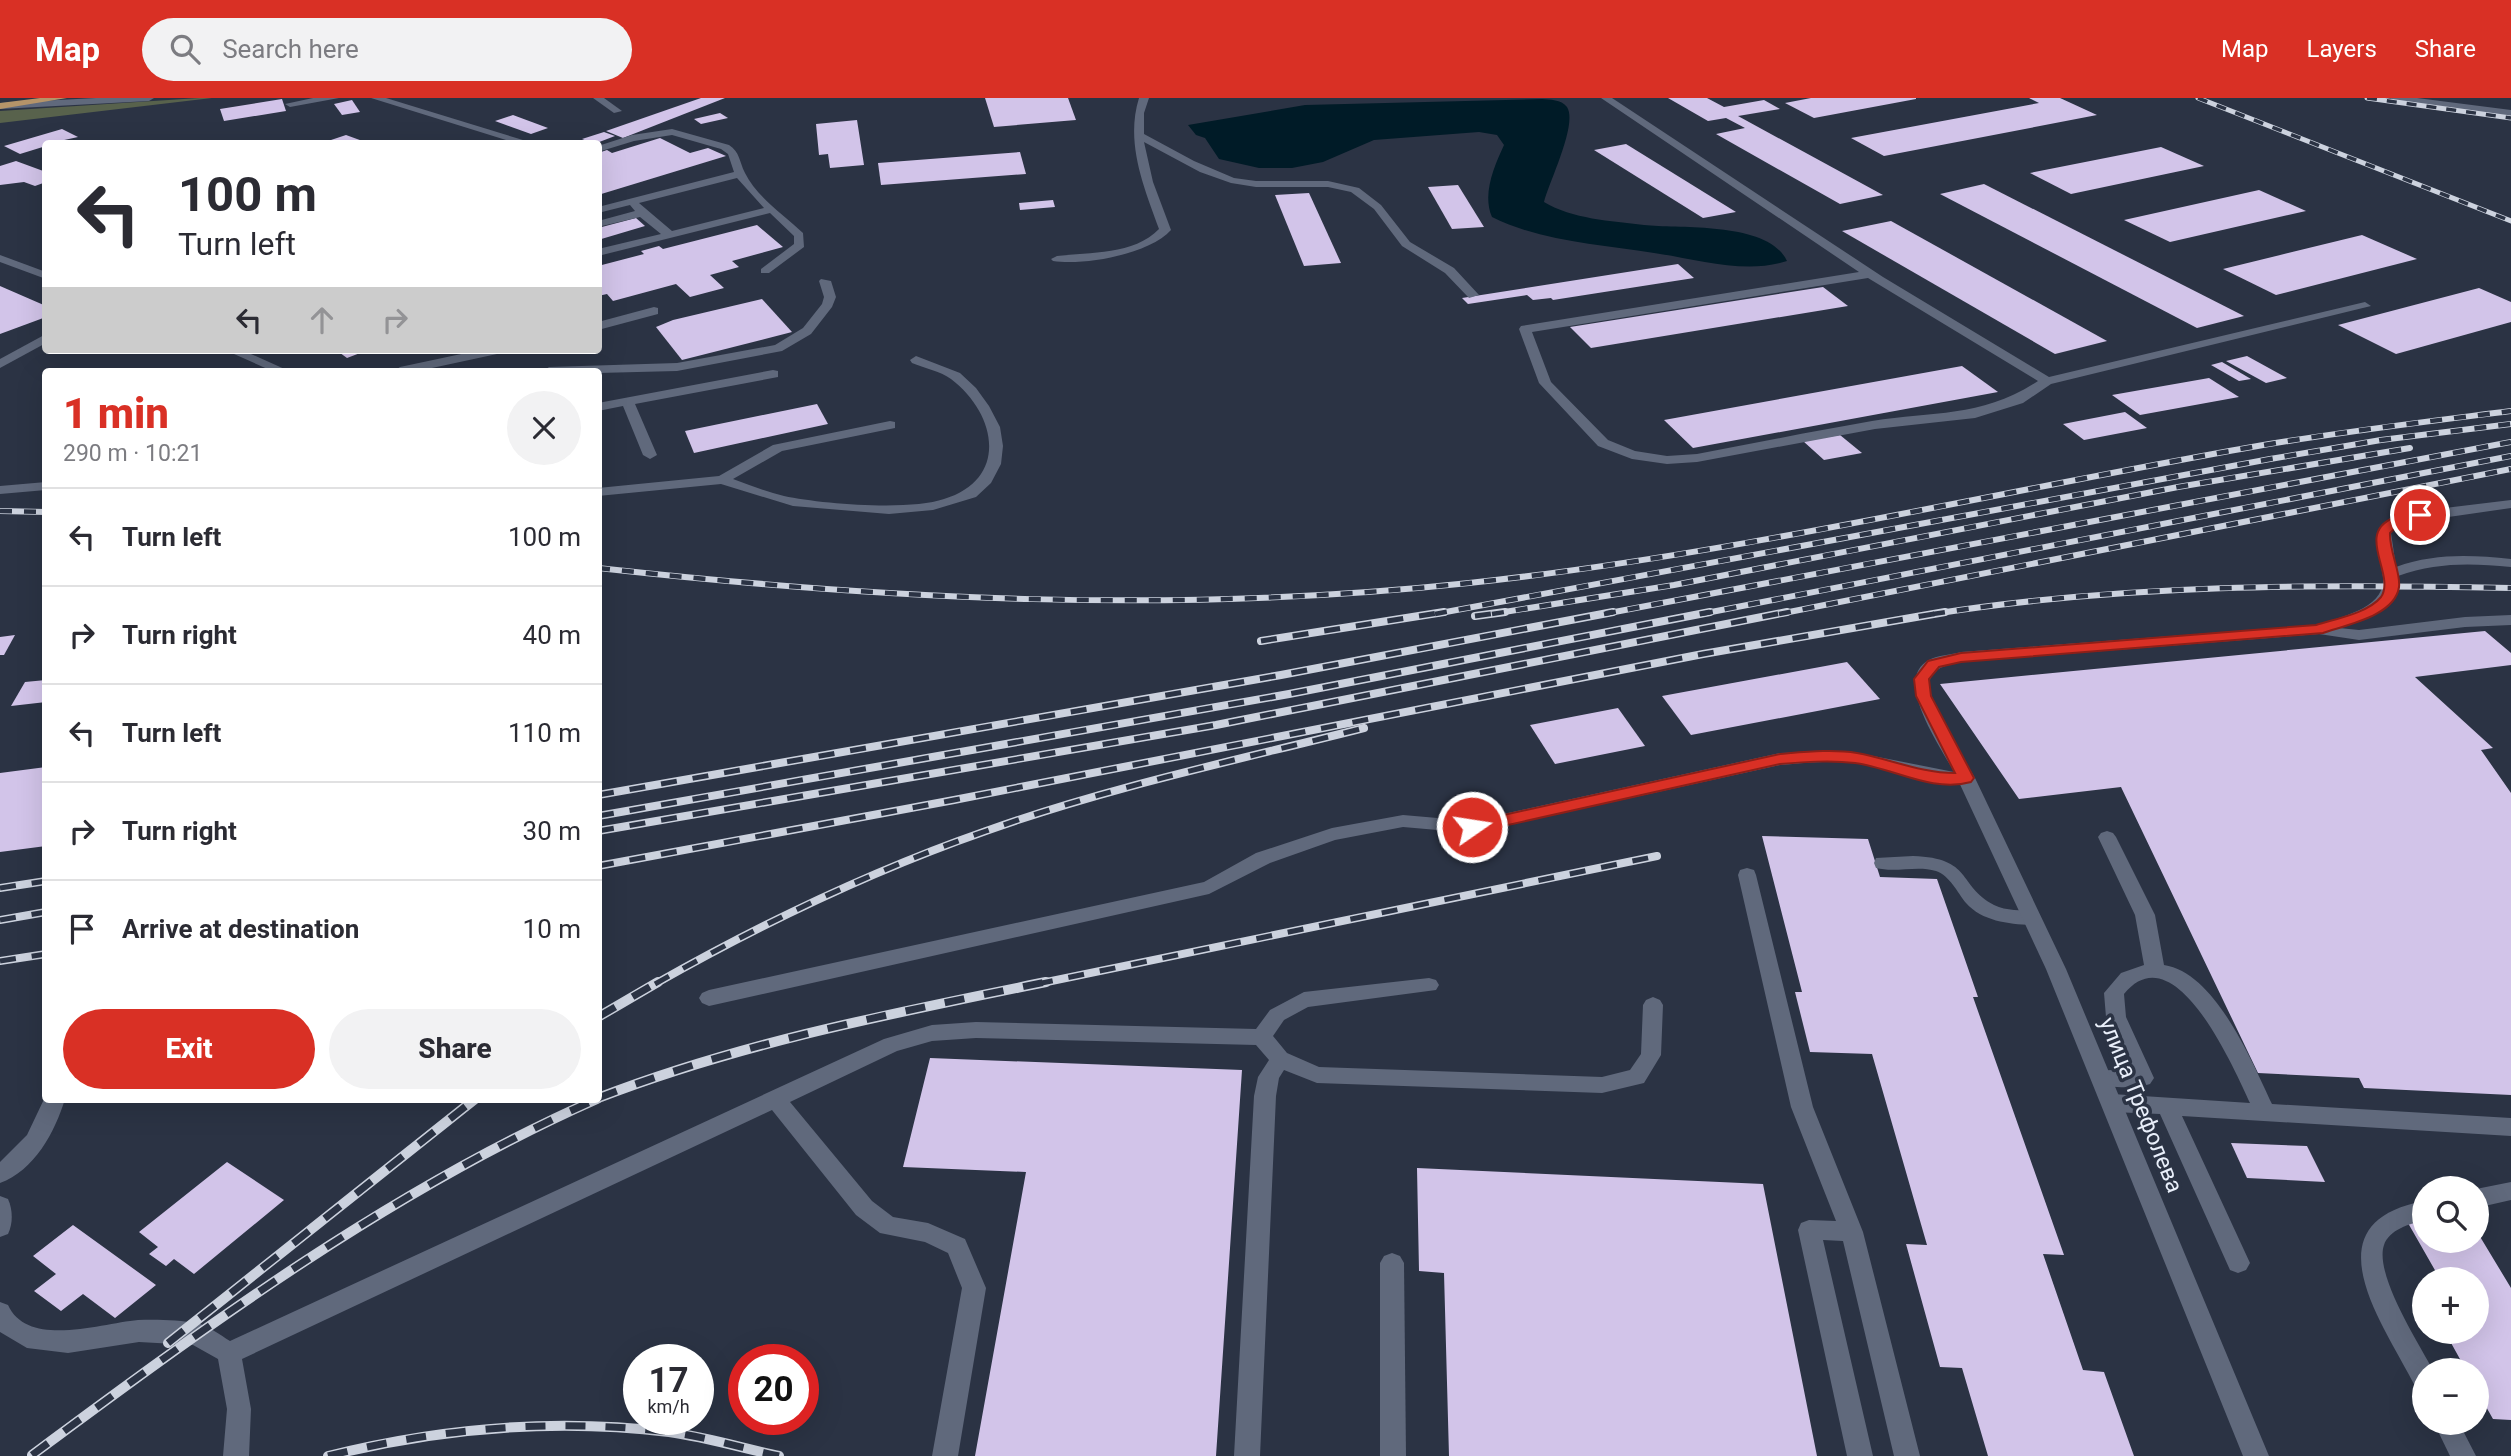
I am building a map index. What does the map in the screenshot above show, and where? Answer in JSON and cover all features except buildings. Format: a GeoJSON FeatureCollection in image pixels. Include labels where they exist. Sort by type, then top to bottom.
{"type":"FeatureCollection","features":[{"type":"Feature","properties":{"kind":"main road"},"geometry":{"type":"LineString","coordinates":[[0,106],[62,98]]}},
{"type":"Feature","properties":{"kind":"street"},"geometry":{"type":"LineString","coordinates":[[0,106],[149,98]]}},
{"type":"Feature","properties":{"kind":"street"},"geometry":{"type":"LineString","coordinates":[[289,104],[334,98]]}},
{"type":"Feature","properties":{"kind":"street"},"geometry":{"type":"LineString","coordinates":[[376,98],[518,140]]}},
{"type":"Feature","properties":{"kind":"street"},"geometry":{"type":"LineString","coordinates":[[598,98],[617,111]]}},
{"type":"Feature","properties":{"kind":"street"},"geometry":{"type":"LineString","coordinates":[[1057,259],[1145,246],[1159,239],[1165,230],[1143,166],[1139,110],[1144,98]]}},
{"type":"Feature","properties":{"kind":"street"},"geometry":{"type":"LineString","coordinates":[[1606,98],[1869,274],[1974,341],[2048,382]]}},
{"type":"Feature","properties":{"kind":"street"},"geometry":{"type":"LineString","coordinates":[[2395,98],[2511,113]]}},
{"type":"Feature","properties":{"kind":"street"},"geometry":{"type":"LineString","coordinates":[[602,148],[653,134],[686,134],[733,152],[740,174],[799,235],[800,245],[765,271]]}},
{"type":"Feature","properties":{"kind":"street"},"geometry":{"type":"LineString","coordinates":[[1140,136],[1217,175],[1238,182],[1323,185],[1353,190],[1380,207],[1405,243],[1421,256],[1454,274],[1473,295]]}},
{"type":"Feature","properties":{"kind":"street"},"geometry":{"type":"LineString","coordinates":[[602,208],[740,174]]}},
{"type":"Feature","properties":{"kind":"street"},"geometry":{"type":"LineString","coordinates":[[633,202],[642,213],[670,235]]}},
{"type":"Feature","properties":{"kind":"street"},"geometry":{"type":"LineString","coordinates":[[602,252],[772,209]]}},
{"type":"Feature","properties":{"kind":"street"},"geometry":{"type":"LineString","coordinates":[[602,223],[642,213]]}},
{"type":"Feature","properties":{"kind":"street"},"geometry":{"type":"LineString","coordinates":[[0,258],[42,274]]}},
{"type":"Feature","properties":{"kind":"street"},"geometry":{"type":"LineString","coordinates":[[1869,274],[1525,329],[1545,383],[1603,443],[1632,455],[1667,460],[1697,458],[1875,425],[1975,414],[2018,400],[2048,382],[2365,306]]}},
{"type":"Feature","properties":{"kind":"street"},"geometry":{"type":"LineString","coordinates":[[602,370],[677,368],[778,348],[796,340],[807,331],[828,304],[830,297],[825,282]]}},
{"type":"Feature","properties":{"kind":"street"},"geometry":{"type":"LineString","coordinates":[[602,325],[654,311]]}},
{"type":"Feature","properties":{"kind":"street"},"geometry":{"type":"LineString","coordinates":[[0,364],[42,340]]}},
{"type":"Feature","properties":{"kind":"street"},"geometry":{"type":"LineString","coordinates":[[241,354],[276,368]]}},
{"type":"Feature","properties":{"kind":"street"},"geometry":{"type":"LineString","coordinates":[[414,368],[479,354]]}},
{"type":"Feature","properties":{"kind":"street"},"geometry":{"type":"LineString","coordinates":[[602,492],[722,480],[788,501],[883,510],[926,507],[974,493],[988,479],[995,463],[997,445],[992,425],[975,395],[954,375],[916,360]]}},
{"type":"Feature","properties":{"kind":"street"},"geometry":{"type":"LineString","coordinates":[[602,406],[774,374]]}},
{"type":"Feature","properties":{"kind":"street"},"geometry":{"type":"LineString","coordinates":[[628,403],[650,455]]}},
{"type":"Feature","properties":{"kind":"street"},"geometry":{"type":"LineString","coordinates":[[722,480],[778,447],[890,425]]}},
{"type":"Feature","properties":{"kind":"street"},"geometry":{"type":"LineString","coordinates":[[0,489],[42,486]]}},
{"type":"Feature","properties":{"kind":"street"},"geometry":{"type":"LineString","coordinates":[[2318,629],[2368,612],[2386,600],[2392,586],[2383,547],[2384,533],[2395,521],[2420,515],[2511,504]]}},
{"type":"Feature","properties":{"kind":"street"},"geometry":{"type":"LineString","coordinates":[[2390,574],[2420,562],[2448,557],[2511,563]]}},
{"type":"Feature","properties":{"kind":"street"},"geometry":{"type":"LineString","coordinates":[[2318,629],[2359,635],[2465,622],[2511,621]]}},
{"type":"Feature","properties":{"kind":"street","name":"улица Трефолева"},"geometry":{"type":"LineString","coordinates":[[2256,1456],[2056,969],[1966,778],[1923,696],[1922,679],[1933,664],[1961,657],[2318,629]]}},
{"type":"Feature","properties":{"kind":"street"},"geometry":{"type":"LineString","coordinates":[[709,998],[1209,887],[1263,858],[1332,834],[1403,821],[1472,827],[1780,759],[1814,756],[1856,758],[1936,778],[1966,778]]}},
{"type":"Feature","properties":{"kind":"street"},"geometry":{"type":"LineString","coordinates":[[2107,837],[2145,915],[2155,970]]}},
{"type":"Feature","properties":{"kind":"street"},"geometry":{"type":"LineString","coordinates":[[1883,863],[1943,867],[1956,876],[1974,902],[1988,912],[2003,917],[2031,918]]}},
{"type":"Feature","properties":{"kind":"street"},"geometry":{"type":"LineString","coordinates":[[1747,875],[1802,1107],[1852,1232],[1907,1456]]}},
{"type":"Feature","properties":{"kind":"street"},"geometry":{"type":"LineString","coordinates":[[2102,1077],[2143,1078],[2116,1017],[2113,993],[2123,979],[2138,972],[2155,970],[2175,977],[2210,1009],[2265,1111]]}},
{"type":"Feature","properties":{"kind":"street"},"geometry":{"type":"LineString","coordinates":[[1262,1037],[1277,1015],[1304,1000],[1429,985]]}},
{"type":"Feature","properties":{"kind":"street"},"geometry":{"type":"LineString","coordinates":[[229,1353],[891,1045],[932,1032],[976,1030],[1262,1037],[1280,1059],[1317,1075],[1602,1084],[1637,1077],[1651,1055],[1653,1004]]}},
{"type":"Feature","properties":{"kind":"street"},"geometry":{"type":"LineString","coordinates":[[1247,1456],[1265,1096],[1269,1077],[1280,1059]]}},
{"type":"Feature","properties":{"kind":"street"},"geometry":{"type":"LineString","coordinates":[[775,1099],[864,1208],[888,1226],[928,1233],[957,1246],[974,1288],[944,1456]]}},
{"type":"Feature","properties":{"kind":"street"},"geometry":{"type":"LineString","coordinates":[[0,1174],[37,1142],[48,1123],[53,1103]]}},
{"type":"Feature","properties":{"kind":"street"},"geometry":{"type":"LineString","coordinates":[[2112,1103],[2511,1126]]}},
{"type":"Feature","properties":{"kind":"street"},"geometry":{"type":"LineString","coordinates":[[2167,1106],[2238,1263]]}},
{"type":"Feature","properties":{"kind":"street"},"geometry":{"type":"LineString","coordinates":[[2489,1196],[2511,1191]]}},
{"type":"Feature","properties":{"kind":"street"},"geometry":{"type":"LineString","coordinates":[[0,1206],[0,1227]]}},
{"type":"Feature","properties":{"kind":"street"},"geometry":{"type":"LineString","coordinates":[[2412,1213],[2381,1228],[2371,1250],[2379,1287],[2414,1358]]}},
{"type":"Feature","properties":{"kind":"street"},"geometry":{"type":"LineString","coordinates":[[1852,1232],[1809,1230],[1860,1456]]}},
{"type":"Feature","properties":{"kind":"street"},"geometry":{"type":"LineString","coordinates":[[1392,1263],[1393,1456]]}},
{"type":"Feature","properties":{"kind":"street"},"geometry":{"type":"LineString","coordinates":[[1,1319],[27,1337],[68,1342],[139,1331],[197,1334],[229,1353],[239,1409],[236,1456]]}},
{"type":"Feature","properties":{"kind":"street"},"geometry":{"type":"LineString","coordinates":[[2452,1435],[2463,1456]]}},
{"type":"Feature","properties":{"kind":"green space"},"geometry":{"type":"Polygon","coordinates":[[[212,98],[0,123],[0,111],[212,98]]]}},
{"type":"Feature","properties":{"kind":"water"},"geometry":{"type":"Polygon","coordinates":[[[1542,99],[1562,103],[1567,107],[1569,115],[1566,139],[1544,202],[1579,216],[1644,225],[1743,233],[1762,239],[1777,248],[1787,261],[1755,266],[1721,264],[1551,237],[1492,217],[1489,190],[1493,171],[1504,145],[1497,135],[1479,132],[1374,140],[1323,162],[1292,168],[1259,168],[1219,159],[1205,138],[1196,135],[1188,125],[1305,105],[1542,99]]]}},
{"type":"Feature","properties":{"kind":"railway"},"geometry":{"type":"LineString","coordinates":[[2198,98],[2511,221]]}},
{"type":"Feature","properties":{"kind":"railway"},"geometry":{"type":"LineString","coordinates":[[2367,98],[2511,118]]}},
{"type":"Feature","properties":{"kind":"railway"},"geometry":{"type":"LineString","coordinates":[[602,568],[816,588],[1033,599],[1142,600],[1360,593],[1469,583],[1666,556],[1861,522],[2252,447],[2511,411]]}},
{"type":"Feature","properties":{"kind":"railway"},"geometry":{"type":"LineString","coordinates":[[1435,614],[2270,459],[2381,440],[2511,424]]}},
{"type":"Feature","properties":{"kind":"railway"},"geometry":{"type":"LineString","coordinates":[[1604,614],[2511,442]]}},
{"type":"Feature","properties":{"kind":"railway"},"geometry":{"type":"LineString","coordinates":[[1502,612],[1674,585],[2178,487],[2410,448]]}},
{"type":"Feature","properties":{"kind":"railway"},"geometry":{"type":"LineString","coordinates":[[1701,614],[2511,456]]}},
{"type":"Feature","properties":{"kind":"railway"},"geometry":{"type":"LineString","coordinates":[[1779,614],[2511,469]]}},
{"type":"Feature","properties":{"kind":"railway"},"geometry":{"type":"LineString","coordinates":[[0,511],[42,512]]}},
{"type":"Feature","properties":{"kind":"railway"},"geometry":{"type":"LineString","coordinates":[[1935,614],[2077,597],[2221,588],[2511,588]]}},
{"type":"Feature","properties":{"kind":"railway"},"geometry":{"type":"LineString","coordinates":[[1261,641],[1444,612]]}},
{"type":"Feature","properties":{"kind":"railway"},"geometry":{"type":"LineString","coordinates":[[1475,616],[1502,612]]}},
{"type":"Feature","properties":{"kind":"railway"},"geometry":{"type":"LineString","coordinates":[[1492,614],[1502,612]]}},
{"type":"Feature","properties":{"kind":"railway"},"geometry":{"type":"LineString","coordinates":[[602,794],[1281,675],[1613,612]]}},
{"type":"Feature","properties":{"kind":"railway"},"geometry":{"type":"LineString","coordinates":[[602,815],[1289,694],[1710,612]]}},
{"type":"Feature","properties":{"kind":"railway"},"geometry":{"type":"LineString","coordinates":[[602,830],[1216,725],[1787,612]]}},
{"type":"Feature","properties":{"kind":"railway"},"geometry":{"type":"LineString","coordinates":[[1935,614],[1945,612]]}},
{"type":"Feature","properties":{"kind":"railway"},"geometry":{"type":"LineString","coordinates":[[602,865],[954,800],[1703,654],[1935,614]]}},
{"type":"Feature","properties":{"kind":"railway"},"geometry":{"type":"LineString","coordinates":[[655,984],[735,940],[817,900],[901,863],[986,831],[1126,788],[1364,728]]}},
{"type":"Feature","properties":{"kind":"railway"},"geometry":{"type":"LineString","coordinates":[[1037,984],[1657,856]]}},
{"type":"Feature","properties":{"kind":"railway"},"geometry":{"type":"LineString","coordinates":[[0,888],[42,882]]}},
{"type":"Feature","properties":{"kind":"railway"},"geometry":{"type":"LineString","coordinates":[[0,920],[42,913]]}},
{"type":"Feature","properties":{"kind":"railway"},"geometry":{"type":"LineString","coordinates":[[0,961],[42,955]]}},
{"type":"Feature","properties":{"kind":"railway"},"geometry":{"type":"LineString","coordinates":[[602,1015],[658,982]]}},
{"type":"Feature","properties":{"kind":"railway"},"geometry":{"type":"LineString","coordinates":[[602,1097],[653,1078],[763,1045],[1046,982]]}},
{"type":"Feature","properties":{"kind":"railway"},"geometry":{"type":"LineString","coordinates":[[168,1343],[470,1103]]}},
{"type":"Feature","properties":{"kind":"railway"},"geometry":{"type":"LineString","coordinates":[[32,1455],[235,1308],[376,1216],[521,1135],[589,1103]]}},
{"type":"Feature","properties":{"kind":"railway"},"geometry":{"type":"LineString","coordinates":[[328,1456],[412,1438],[540,1426],[669,1432],[779,1456]]}},
{"type":"Feature","properties":{"kind":"route"},"geometry":{"type":"LineString","coordinates":[[1472,827],[1780,759],[1814,756],[1856,758],[1936,778],[1966,778],[1923,696],[1922,679],[1933,664],[1961,657],[2318,629],[2368,612],[2386,600],[2392,586],[2383,547],[2384,533],[2395,521],[2420,515]]}}]}
